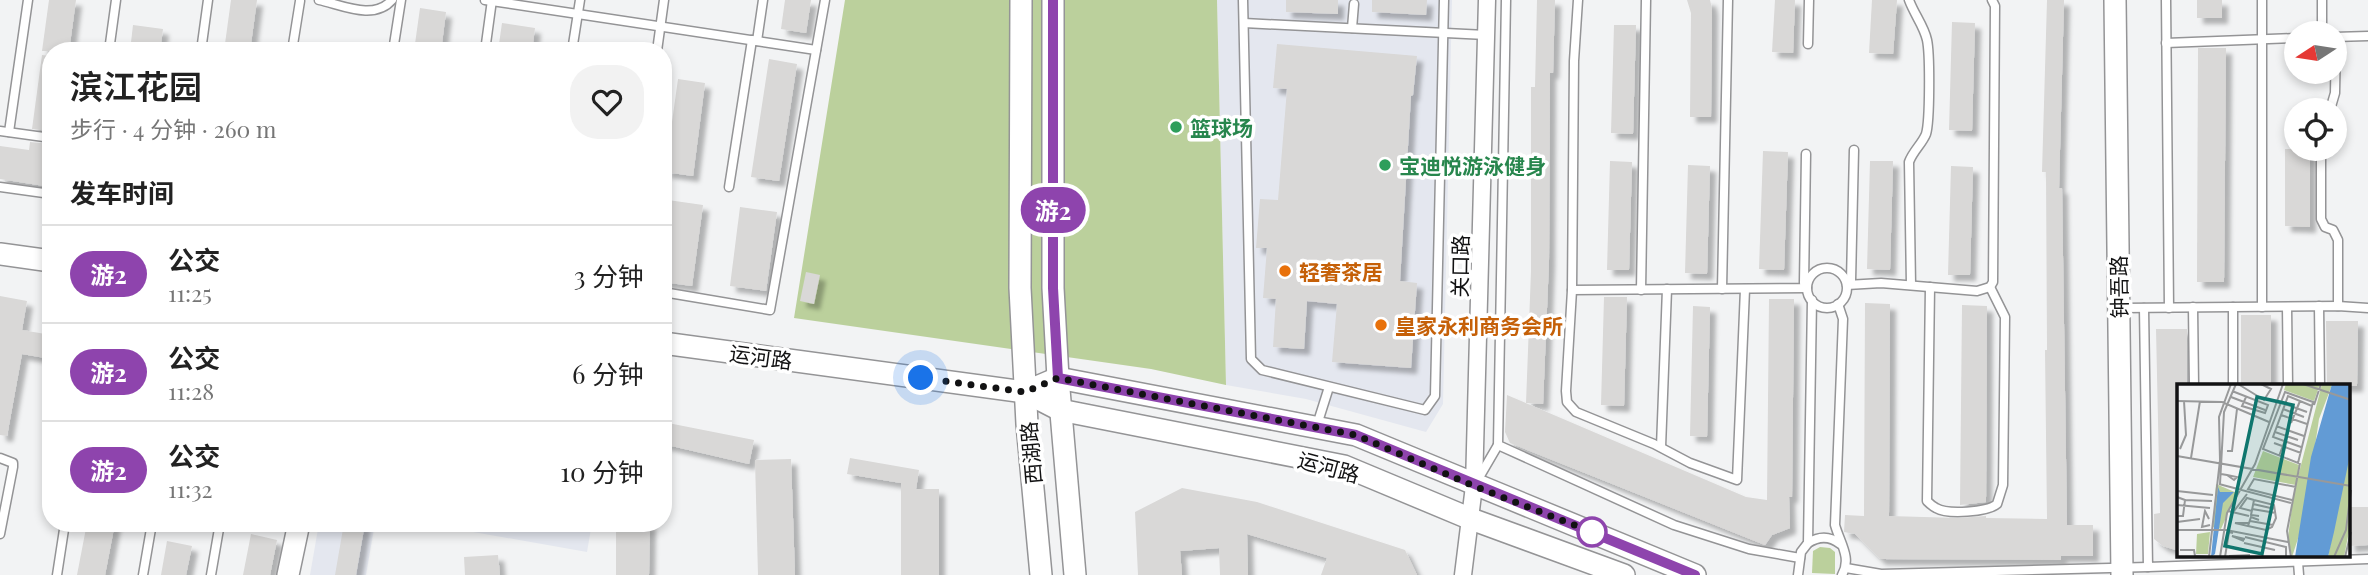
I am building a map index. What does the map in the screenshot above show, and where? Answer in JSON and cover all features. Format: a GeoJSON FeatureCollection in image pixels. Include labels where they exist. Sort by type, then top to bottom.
{"type":"FeatureCollection","features":[{"type":"Feature","properties":{"kind":"street","name":"西湖路"},"geometry":{"type":"LineString","coordinates":[[1021,0],[1020,288],[1025,392],[1041,575]]}},
{"type":"Feature","properties":{"kind":"street","name":"西湖路"},"geometry":{"type":"LineString","coordinates":[[1053,0],[1053,288],[1060,410],[1075,575]]}},
{"type":"Feature","properties":{"kind":"street","name":"关口路"},"geometry":{"type":"LineString","coordinates":[[1463,575],[1474,486],[1487,0]]}},
{"type":"Feature","properties":{"kind":"street","name":"钟吾路"},"geometry":{"type":"LineString","coordinates":[[2115,0],[2122,571]]}},
{"type":"Feature","properties":{"kind":"street"},"geometry":{"type":"LineString","coordinates":[[0,254],[42,260]]}},
{"type":"Feature","properties":{"kind":"street","name":"运河路"},"geometry":{"type":"LineString","coordinates":[[672,344],[1025,392],[1060,410],[1344,466],[1471,519],[1624,575]]}},
{"type":"Feature","properties":{"kind":"street","name":"运河路"},"geometry":{"type":"LineString","coordinates":[[1058,378],[1356,435],[1695,575]]}},
{"type":"Feature","properties":{"kind":"street"},"geometry":{"type":"LineString","coordinates":[[1025,392],[1058,378]]}},
{"type":"Feature","properties":{"kind":"street"},"geometry":{"type":"LineString","coordinates":[[288,575],[297,532]]}},
{"type":"Feature","properties":{"kind":"lane"},"geometry":{"type":"LineString","coordinates":[[28,0],[5,131],[42,137]]}},
{"type":"Feature","properties":{"kind":"lane"},"geometry":{"type":"LineString","coordinates":[[110,42],[116,0]]}},
{"type":"Feature","properties":{"kind":"lane"},"geometry":{"type":"LineString","coordinates":[[202,42],[208,0]]}},
{"type":"Feature","properties":{"kind":"lane"},"geometry":{"type":"LineString","coordinates":[[293,42],[298,1],[317,0],[373,11],[382,9],[392,0]]}},
{"type":"Feature","properties":{"kind":"lane"},"geometry":{"type":"LineString","coordinates":[[394,42],[401,0]]}},
{"type":"Feature","properties":{"kind":"lane"},"geometry":{"type":"LineString","coordinates":[[486,42],[490,0],[816,50]]}},
{"type":"Feature","properties":{"kind":"lane"},"geometry":{"type":"LineString","coordinates":[[573,42],[580,0]]}},
{"type":"Feature","properties":{"kind":"lane"},"geometry":{"type":"LineString","coordinates":[[658,42],[664,0]]}},
{"type":"Feature","properties":{"kind":"lane"},"geometry":{"type":"LineString","coordinates":[[729,187],[763,0]]}},
{"type":"Feature","properties":{"kind":"lane"},"geometry":{"type":"LineString","coordinates":[[672,294],[770,310],[825,0]]}},
{"type":"Feature","properties":{"kind":"lane"},"geometry":{"type":"LineString","coordinates":[[1243,0],[1251,359],[1262,370],[1425,410],[1436,396],[1444,0]]}},
{"type":"Feature","properties":{"kind":"lane"},"geometry":{"type":"LineString","coordinates":[[1474,486],[1498,445],[1506,0]]}},
{"type":"Feature","properties":{"kind":"lane"},"geometry":{"type":"LineString","coordinates":[[1578,0],[1574,61],[1572,290],[1567,402],[1576,412],[1661,447],[1690,463],[1737,480],[1745,289]]}},
{"type":"Feature","properties":{"kind":"lane"},"geometry":{"type":"LineString","coordinates":[[1641,290],[1646,0]]}},
{"type":"Feature","properties":{"kind":"lane"},"geometry":{"type":"LineString","coordinates":[[1723,289],[1728,0]]}},
{"type":"Feature","properties":{"kind":"lane"},"geometry":{"type":"LineString","coordinates":[[1808,44],[1809,0]]}},
{"type":"Feature","properties":{"kind":"lane"},"geometry":{"type":"LineString","coordinates":[[1909,0],[1927,41],[1928,115],[1926,132],[1909,162],[1911,285]]}},
{"type":"Feature","properties":{"kind":"lane"},"geometry":{"type":"LineString","coordinates":[[2166,0],[2169,308]]}},
{"type":"Feature","properties":{"kind":"lane"},"geometry":{"type":"LineString","coordinates":[[2262,0],[2263,307]]}},
{"type":"Feature","properties":{"kind":"lane"},"geometry":{"type":"LineString","coordinates":[[2322,0],[2322,21]]}},
{"type":"Feature","properties":{"kind":"lane"},"geometry":{"type":"LineString","coordinates":[[1847,285],[1881,283],[1985,291],[1993,282],[1995,2]]}},
{"type":"Feature","properties":{"kind":"lane"},"geometry":{"type":"LineString","coordinates":[[1352,28],[1354,4]]}},
{"type":"Feature","properties":{"kind":"lane"},"geometry":{"type":"LineString","coordinates":[[1244,23],[1486,35]]}},
{"type":"Feature","properties":{"kind":"lane"},"geometry":{"type":"LineString","coordinates":[[2347,37],[2368,36]]}},
{"type":"Feature","properties":{"kind":"lane"},"geometry":{"type":"LineString","coordinates":[[2166,43],[2284,39]]}},
{"type":"Feature","properties":{"kind":"lane"},"geometry":{"type":"LineString","coordinates":[[1812,300],[1828,308],[1838,304],[1844,298],[1850,281],[1854,150]]}},
{"type":"Feature","properties":{"kind":"lane"},"geometry":{"type":"LineString","coordinates":[[1798,575],[1800,561],[1808,543],[1812,300],[1804,283],[1806,154]]}},
{"type":"Feature","properties":{"kind":"lane"},"geometry":{"type":"LineString","coordinates":[[2321,161],[2321,219],[2325,228],[2333,230],[2338,240],[2338,306]]}},
{"type":"Feature","properties":{"kind":"lane"},"geometry":{"type":"LineString","coordinates":[[0,187],[42,193]]}},
{"type":"Feature","properties":{"kind":"lane"},"geometry":{"type":"LineString","coordinates":[[1807,288],[1812,275],[1823,268],[1837,270],[1847,285]]}},
{"type":"Feature","properties":{"kind":"lane"},"geometry":{"type":"LineString","coordinates":[[1930,287],[1927,501],[1940,510],[1983,511],[1997,504],[2003,485],[2005,317],[1990,287]]}},
{"type":"Feature","properties":{"kind":"lane"},"geometry":{"type":"LineString","coordinates":[[1572,290],[1807,288]]}},
{"type":"Feature","properties":{"kind":"lane"},"geometry":{"type":"LineString","coordinates":[[1661,447],[1667,289]]}},
{"type":"Feature","properties":{"kind":"lane"},"geometry":{"type":"LineString","coordinates":[[1838,304],[1843,319],[1835,526],[1846,555],[1844,571],[1881,574],[2122,571],[2148,567],[2368,559]]}},
{"type":"Feature","properties":{"kind":"lane"},"geometry":{"type":"LineString","coordinates":[[2319,306],[2320,384]]}},
{"type":"Feature","properties":{"kind":"lane"},"geometry":{"type":"LineString","coordinates":[[2193,307],[2194,384]]}},
{"type":"Feature","properties":{"kind":"lane"},"geometry":{"type":"LineString","coordinates":[[2233,307],[2233,384]]}},
{"type":"Feature","properties":{"kind":"lane"},"geometry":{"type":"LineString","coordinates":[[2287,307],[2288,384]]}},
{"type":"Feature","properties":{"kind":"lane"},"geometry":{"type":"LineString","coordinates":[[2119,308],[2368,308]]}},
{"type":"Feature","properties":{"kind":"lane"},"geometry":{"type":"LineString","coordinates":[[2144,308],[2148,567]]}},
{"type":"Feature","properties":{"kind":"lane"},"geometry":{"type":"LineString","coordinates":[[1316,428],[1329,387]]}},
{"type":"Feature","properties":{"kind":"lane"},"geometry":{"type":"LineString","coordinates":[[1498,445],[1674,525],[1749,549],[1800,561]]}},
{"type":"Feature","properties":{"kind":"lane"},"geometry":{"type":"LineString","coordinates":[[0,458],[13,463],[13,467],[0,534]]}},
{"type":"Feature","properties":{"kind":"lane"},"geometry":{"type":"LineString","coordinates":[[57,575],[64,532]]}},
{"type":"Feature","properties":{"kind":"lane"},"geometry":{"type":"LineString","coordinates":[[143,575],[150,532]]}},
{"type":"Feature","properties":{"kind":"lane"},"geometry":{"type":"LineString","coordinates":[[211,575],[218,532]]}},
{"type":"Feature","properties":{"kind":"lane"},"geometry":{"type":"LineString","coordinates":[[1808,543],[1821,537],[1840,544]]}},
{"type":"Feature","properties":{"kind":"lane"},"geometry":{"type":"LineString","coordinates":[[1800,561],[1805,575]]}},
{"type":"Feature","properties":{"kind":"lane"},"geometry":{"type":"LineString","coordinates":[[2298,562],[2299,575]]}},
{"type":"Feature","properties":{"kind":"shaded area"},"geometry":{"type":"Polygon","coordinates":[[[1217,0],[1452,0],[1443,404],[1426,432],[1306,399],[1226,385],[1217,0]]]}},
{"type":"Feature","properties":{"kind":"shaded area"},"geometry":{"type":"Polygon","coordinates":[[[317,532],[373,532],[366,575],[310,575],[317,532]]]}},
{"type":"Feature","properties":{"kind":"shaded area"},"geometry":{"type":"Polygon","coordinates":[[[473,532],[590,532],[587,552],[473,532]]]}},
{"type":"Feature","properties":{"kind":"green space"},"geometry":{"type":"Polygon","coordinates":[[[845,0],[1217,0],[1226,385],[1151,369],[794,318],[845,0]]]}},
{"type":"Feature","properties":{"kind":"green space"},"geometry":{"type":"Polygon","coordinates":[[[1820,547],[1830,548],[1835,552],[1835,574],[1812,573],[1813,551],[1820,547]]]}},
{"type":"Feature","properties":{"kind":"building"},"geometry":{"type":"Polygon","coordinates":[[[49,0],[76,0],[70,42],[43,42],[49,0]]]}},
{"type":"Feature","properties":{"kind":"building"},"geometry":{"type":"Polygon","coordinates":[[[231,0],[257,0],[251,42],[225,42],[231,0]]]}},
{"type":"Feature","properties":{"kind":"building"},"geometry":{"type":"Polygon","coordinates":[[[785,0],[811,0],[806,33],[781,29],[785,0]]]}},
{"type":"Feature","properties":{"kind":"building"},"geometry":{"type":"Polygon","coordinates":[[[1286,0],[1338,0],[1338,14],[1286,12],[1286,0]]]}},
{"type":"Feature","properties":{"kind":"building"},"geometry":{"type":"Polygon","coordinates":[[[1372,0],[1427,0],[1426,15],[1372,12],[1372,0]]]}},
{"type":"Feature","properties":{"kind":"building"},"geometry":{"type":"Polygon","coordinates":[[[1537,0],[1555,0],[1553,73],[1550,73],[1549,261],[1543,404],[1526,403],[1531,271],[1531,87],[1535,87],[1537,0]]]}},
{"type":"Feature","properties":{"kind":"building"},"geometry":{"type":"Polygon","coordinates":[[[1687,0],[1710,0],[1712,9],[1711,117],[1690,117],[1691,13],[1687,0]]]}},
{"type":"Feature","properties":{"kind":"building"},"geometry":{"type":"Polygon","coordinates":[[[1775,0],[1795,0],[1793,53],[1772,52],[1775,0]]]}},
{"type":"Feature","properties":{"kind":"building"},"geometry":{"type":"Polygon","coordinates":[[[1872,0],[1897,0],[1893,54],[1869,53],[1872,0]]]}},
{"type":"Feature","properties":{"kind":"building"},"geometry":{"type":"Polygon","coordinates":[[[2047,0],[2064,0],[2059,188],[2062,188],[2067,525],[2093,525],[2093,556],[2061,556],[2061,560],[1880,559],[1855,534],[1844,532],[1845,515],[1864,516],[1865,303],[1890,304],[1889,516],[2047,519],[2046,172],[2042,172],[2047,0]]]}},
{"type":"Feature","properties":{"kind":"building"},"geometry":{"type":"Polygon","coordinates":[[[2197,0],[2222,0],[2222,18],[2197,18],[2197,0]]]}},
{"type":"Feature","properties":{"kind":"building"},"geometry":{"type":"Polygon","coordinates":[[[420,8],[446,12],[442,42],[415,42],[420,8]]]}},
{"type":"Feature","properties":{"kind":"building"},"geometry":{"type":"Polygon","coordinates":[[[1952,22],[1975,23],[1972,131],[1949,130],[1952,22]]]}},
{"type":"Feature","properties":{"kind":"building"},"geometry":{"type":"Polygon","coordinates":[[[502,23],[535,28],[533,42],[499,42],[502,23]]]}},
{"type":"Feature","properties":{"kind":"building"},"geometry":{"type":"Polygon","coordinates":[[[133,25],[163,29],[161,42],[131,42],[133,25]]]}},
{"type":"Feature","properties":{"kind":"building"},"geometry":{"type":"Polygon","coordinates":[[[1614,25],[1636,25],[1633,134],[1611,133],[1614,25]]]}},
{"type":"Feature","properties":{"kind":"building"},"geometry":{"type":"Polygon","coordinates":[[[1277,44],[1417,56],[1411,96],[1400,281],[1417,283],[1411,368],[1332,362],[1337,304],[1307,301],[1304,349],[1273,347],[1276,299],[1263,298],[1267,248],[1256,248],[1260,199],[1278,200],[1287,89],[1273,88],[1277,44]]]}},
{"type":"Feature","properties":{"kind":"building"},"geometry":{"type":"Polygon","coordinates":[[[2198,48],[2226,48],[2224,282],[2197,282],[2198,48]]]}},
{"type":"Feature","properties":{"kind":"building"},"geometry":{"type":"Polygon","coordinates":[[[42,55],[42,130],[32,129],[42,55]]]}},
{"type":"Feature","properties":{"kind":"building"},"geometry":{"type":"Polygon","coordinates":[[[769,59],[797,64],[779,181],[751,177],[769,59]]]}},
{"type":"Feature","properties":{"kind":"building"},"geometry":{"type":"Polygon","coordinates":[[[678,79],[705,83],[693,176],[672,173],[672,122],[678,79]]]}},
{"type":"Feature","properties":{"kind":"building"},"geometry":{"type":"Polygon","coordinates":[[[30,142],[42,143],[42,186],[0,179],[0,146],[29,150],[30,142]]]}},
{"type":"Feature","properties":{"kind":"building"},"geometry":{"type":"Polygon","coordinates":[[[1763,151],[1788,152],[1784,270],[1759,269],[1763,151]]]}},
{"type":"Feature","properties":{"kind":"building"},"geometry":{"type":"Polygon","coordinates":[[[1610,161],[1632,162],[1629,270],[1607,270],[1610,161]]]}},
{"type":"Feature","properties":{"kind":"building"},"geometry":{"type":"Polygon","coordinates":[[[1870,161],[1893,161],[1890,270],[1867,269],[1870,161]]]}},
{"type":"Feature","properties":{"kind":"building"},"geometry":{"type":"Polygon","coordinates":[[[2285,161],[2310,161],[2310,227],[2285,226],[2285,161]]]}},
{"type":"Feature","properties":{"kind":"building"},"geometry":{"type":"Polygon","coordinates":[[[1688,165],[1710,166],[1707,274],[1685,273],[1688,165]]]}},
{"type":"Feature","properties":{"kind":"building"},"geometry":{"type":"Polygon","coordinates":[[[1951,166],[1973,167],[1970,275],[1948,275],[1951,166]]]}},
{"type":"Feature","properties":{"kind":"building"},"geometry":{"type":"Polygon","coordinates":[[[672,201],[703,205],[692,286],[672,283],[672,201]]]}},
{"type":"Feature","properties":{"kind":"building"},"geometry":{"type":"Polygon","coordinates":[[[740,207],[777,212],[766,291],[730,286],[740,207]]]}},
{"type":"Feature","properties":{"kind":"building"},"geometry":{"type":"Polygon","coordinates":[[[806,272],[820,275],[814,304],[800,301],[806,272]]]}},
{"type":"Feature","properties":{"kind":"building"},"geometry":{"type":"Polygon","coordinates":[[[0,296],[27,301],[22,330],[42,333],[42,357],[22,354],[7,436],[0,435],[0,296]]]}},
{"type":"Feature","properties":{"kind":"building"},"geometry":{"type":"Polygon","coordinates":[[[1604,297],[1627,297],[1624,406],[1601,405],[1604,297]]]}},
{"type":"Feature","properties":{"kind":"building"},"geometry":{"type":"Polygon","coordinates":[[[1769,299],[1794,299],[1792,497],[1789,497],[1790,528],[1772,535],[1765,545],[1510,443],[1505,432],[1507,395],[1746,497],[1767,500],[1769,299]]]}},
{"type":"Feature","properties":{"kind":"building"},"geometry":{"type":"Polygon","coordinates":[[[1962,305],[1987,306],[1986,502],[1960,505],[1962,305]]]}},
{"type":"Feature","properties":{"kind":"building"},"geometry":{"type":"Polygon","coordinates":[[[1693,306],[1710,307],[1707,437],[1690,436],[1693,306]]]}},
{"type":"Feature","properties":{"kind":"building"},"geometry":{"type":"Polygon","coordinates":[[[2241,315],[2271,315],[2271,384],[2241,384],[2241,315]]]}},
{"type":"Feature","properties":{"kind":"building"},"geometry":{"type":"Polygon","coordinates":[[[2326,321],[2358,321],[2357,386],[2327,384],[2326,321]]]}},
{"type":"Feature","properties":{"kind":"building"},"geometry":{"type":"Polygon","coordinates":[[[2156,329],[2187,329],[2187,384],[2177,384],[2177,550],[2163,546],[2154,539],[2154,514],[2160,513],[2156,329]]]}},
{"type":"Feature","properties":{"kind":"building"},"geometry":{"type":"Polygon","coordinates":[[[672,424],[754,440],[749,464],[672,446],[672,424]]]}},
{"type":"Feature","properties":{"kind":"building"},"geometry":{"type":"Polygon","coordinates":[[[850,458],[919,470],[916,489],[939,489],[939,575],[901,575],[901,483],[847,474],[850,458]]]}},
{"type":"Feature","properties":{"kind":"building"},"geometry":{"type":"Polygon","coordinates":[[[791,459],[795,575],[758,575],[755,460],[791,459]]]}},
{"type":"Feature","properties":{"kind":"building"},"geometry":{"type":"Polygon","coordinates":[[[1182,488],[1257,502],[1405,550],[1417,575],[1321,575],[1327,558],[1247,534],[1248,575],[1220,575],[1219,548],[1180,551],[1182,575],[1138,575],[1135,512],[1182,488]]]}},
{"type":"Feature","properties":{"kind":"building"},"geometry":{"type":"Polygon","coordinates":[[[2350,507],[2368,507],[2368,545],[2350,546],[2350,507]]]}},
{"type":"Feature","properties":{"kind":"building"},"geometry":{"type":"Polygon","coordinates":[[[85,532],[113,532],[105,575],[77,575],[85,532]]]}},
{"type":"Feature","properties":{"kind":"building"},"geometry":{"type":"Polygon","coordinates":[[[342,532],[363,532],[356,575],[335,575],[342,532]]]}},
{"type":"Feature","properties":{"kind":"building"},"geometry":{"type":"Polygon","coordinates":[[[616,532],[650,532],[649,575],[616,575],[616,532]]]}},
{"type":"Feature","properties":{"kind":"building"},"geometry":{"type":"Polygon","coordinates":[[[251,534],[277,540],[270,575],[243,575],[251,534]]]}},
{"type":"Feature","properties":{"kind":"building"},"geometry":{"type":"Polygon","coordinates":[[[167,541],[192,546],[186,575],[161,575],[167,541]]]}},
{"type":"Feature","properties":{"kind":"building"},"geometry":{"type":"Polygon","coordinates":[[[498,555],[500,575],[465,575],[464,557],[498,555]]]}},
{"type":"Feature","properties":{"kind":"bus line","name":"游2"},"geometry":{"type":"LineString","coordinates":[[1053,0],[1053,288],[1058,378],[1356,435],[1695,575]]}},
{"type":"Feature","properties":{"kind":"place","name":"篮球场"},"geometry":{"type":"Point","coordinates":[1176,127]}},
{"type":"Feature","properties":{"kind":"place","name":"宝迪悦游泳健身"},"geometry":{"type":"Point","coordinates":[1385,165]}},
{"type":"Feature","properties":{"kind":"place","name":"轻奢茶居"},"geometry":{"type":"Point","coordinates":[1285,271]}},
{"type":"Feature","properties":{"kind":"place","name":"皇家永利商务会所"},"geometry":{"type":"Point","coordinates":[1381,325]}},
{"type":"Feature","properties":{"kind":"route"},"geometry":{"type":"LineString","coordinates":[[921,378],[1025,392],[1058,378],[1356,435],[1474,486],[1592,532]]}}]}
